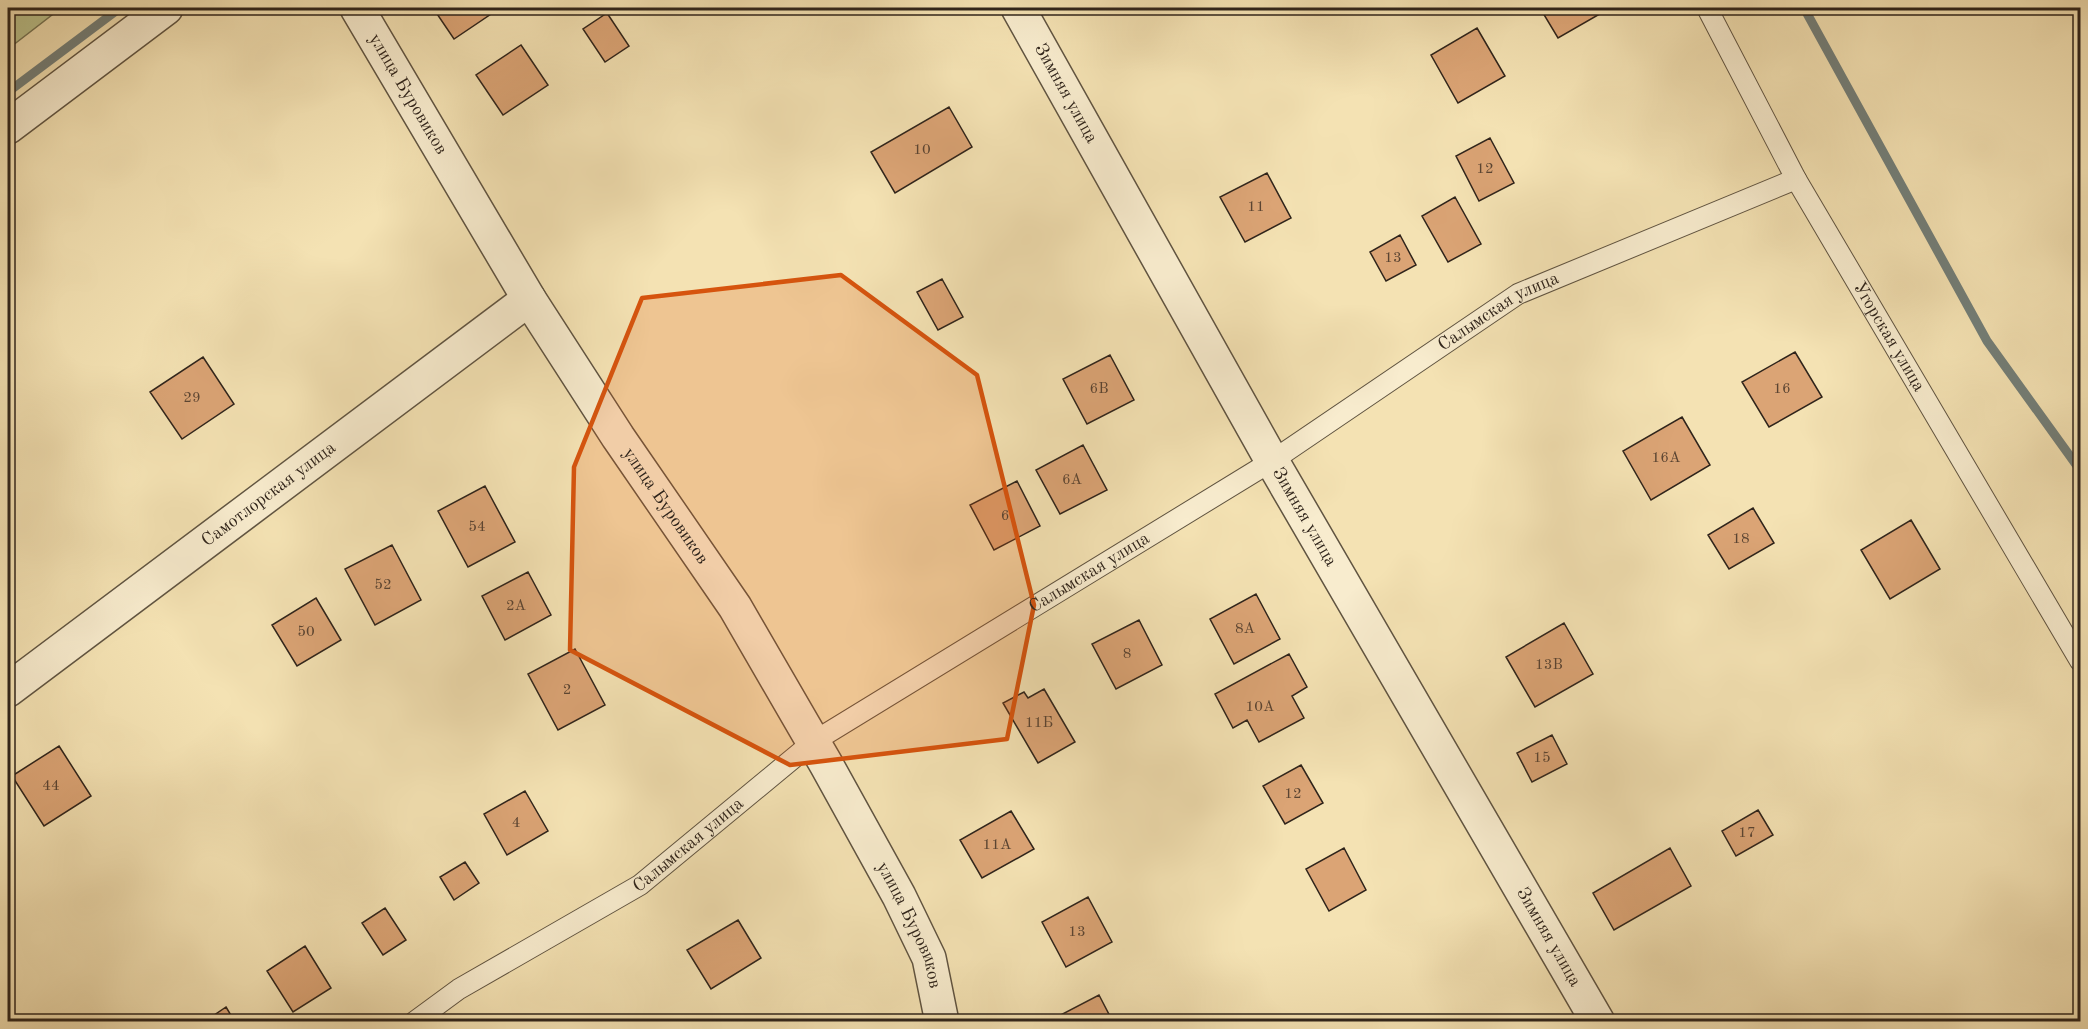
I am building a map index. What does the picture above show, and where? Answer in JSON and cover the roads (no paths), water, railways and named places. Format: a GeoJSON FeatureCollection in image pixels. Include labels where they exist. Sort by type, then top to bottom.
{"type":"FeatureCollection","features":[{"type":"Feature","properties":{"kind":"street"},"geometry":{"type":"LineString","coordinates":[[8,127],[166,8]]}},
{"type":"Feature","properties":{"kind":"street","name":"улица Буровиков"},"geometry":{"type":"LineString","coordinates":[[357,8],[529,299],[618,437],[735,607],[813,742],[899,896],[928,958],[942,1022]]}},
{"type":"Feature","properties":{"kind":"street","name":"Зимняя улица"},"geometry":{"type":"LineString","coordinates":[[1018,8],[1272,460],[1598,1022]]}},
{"type":"Feature","properties":{"kind":"street","name":"Самотлорская улица"},"geometry":{"type":"LineString","coordinates":[[8,690],[529,299]]}},
{"type":"Feature","properties":{"kind":"lane","name":"Угорская улица"},"geometry":{"type":"LineString","coordinates":[[1707,8],[1796,179],[2080,661]]}},
{"type":"Feature","properties":{"kind":"lane","name":"Салымская улица"},"geometry":{"type":"LineString","coordinates":[[414,1022],[459,989],[640,885],[813,742],[1272,460],[1518,294],[1796,179]]}},
{"type":"Feature","properties":{"kind":"waterway"},"geometry":{"type":"LineString","coordinates":[[8,92],[120,8]]}},
{"type":"Feature","properties":{"kind":"waterway"},"geometry":{"type":"LineString","coordinates":[[1804,8],[1987,341],[2080,470]]}}]}
